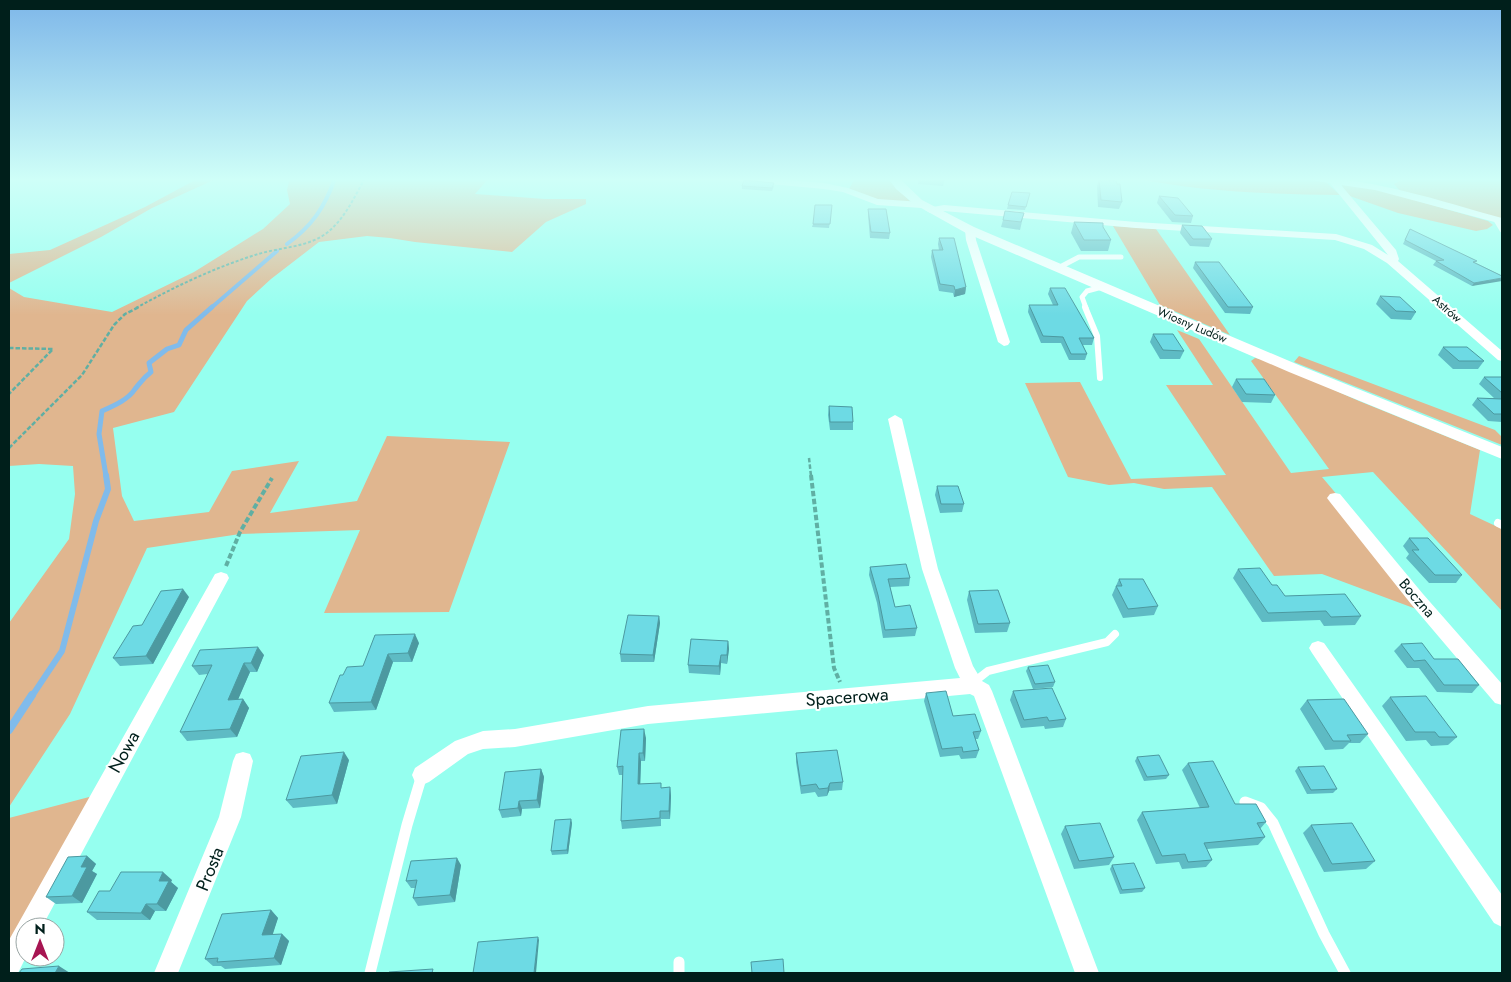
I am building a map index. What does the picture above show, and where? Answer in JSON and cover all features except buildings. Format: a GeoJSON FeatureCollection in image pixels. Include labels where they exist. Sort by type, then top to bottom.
{"type":"FeatureCollection","features":[{"type":"Feature","properties":{"kind":"street","name":"Wiosny Ludów"},"geometry":{"type":"LineString","coordinates":[[958,224],[1304,373],[1502,453]]}},
{"type":"Feature","properties":{"kind":"street","name":"Astrów"},"geometry":{"type":"LineString","coordinates":[[1113,224],[1336,237],[1368,247],[1391,261],[1502,357]]}},
{"type":"Feature","properties":{"kind":"street","name":"Astrów"},"geometry":{"type":"LineString","coordinates":[[1369,224],[1392,252],[1394,259],[1391,261]]}},
{"type":"Feature","properties":{"kind":"street"},"geometry":{"type":"LineString","coordinates":[[970,230],[970,240],[1004,342]]}},
{"type":"Feature","properties":{"kind":"street"},"geometry":{"type":"LineString","coordinates":[[895,420],[930,569],[964,668],[975,687],[982,691],[1087,973]]}},
{"type":"Feature","properties":{"kind":"street","name":"Boczna"},"geometry":{"type":"LineString","coordinates":[[1335,498],[1417,599],[1502,697]]}},
{"type":"Feature","properties":{"kind":"street","name":"Nowa"},"geometry":{"type":"LineString","coordinates":[[35,917],[221,578]]}},
{"type":"Feature","properties":{"kind":"street"},"geometry":{"type":"LineString","coordinates":[[1318,648],[1502,914]]}},
{"type":"Feature","properties":{"kind":"street","name":"Spacerowa"},"geometry":{"type":"LineString","coordinates":[[422,775],[462,747],[483,740],[515,738],[648,716],[774,702],[967,685],[975,687]]}},
{"type":"Feature","properties":{"kind":"street","name":"Prosta"},"geometry":{"type":"LineString","coordinates":[[166,973],[230,817],[243,761]]}},
{"type":"Feature","properties":{"kind":"street"},"geometry":{"type":"LineString","coordinates":[[9,964],[15,953]]}},
{"type":"Feature","properties":{"kind":"lane"},"geometry":{"type":"LineString","coordinates":[[1058,268],[1079,257],[1121,257]]}},
{"type":"Feature","properties":{"kind":"lane"},"geometry":{"type":"LineString","coordinates":[[1100,378],[1096,365],[1099,349],[1097,331],[1082,297],[1088,291],[1102,287]]}},
{"type":"Feature","properties":{"kind":"lane"},"geometry":{"type":"LineString","coordinates":[[975,687],[979,678],[988,671],[1107,642],[1115,634]]}},
{"type":"Feature","properties":{"kind":"lane"},"geometry":{"type":"LineString","coordinates":[[370,973],[407,824],[422,775]]}},
{"type":"Feature","properties":{"kind":"lane"},"geometry":{"type":"LineString","coordinates":[[1245,802],[1261,808],[1273,823],[1318,922],[1345,973]]}},
{"type":"Feature","properties":{"kind":"path"},"geometry":{"type":"LineString","coordinates":[[9,448],[82,375],[114,325],[125,314],[242,260],[270,250],[321,237],[329,232],[335,224]]}},
{"type":"Feature","properties":{"kind":"path"},"geometry":{"type":"LineString","coordinates":[[9,348],[53,349],[9,394]]}},
{"type":"Feature","properties":{"kind":"path"},"geometry":{"type":"LineString","coordinates":[[809,458],[834,668],[840,682],[858,696]]}},
{"type":"Feature","properties":{"kind":"path"},"geometry":{"type":"LineString","coordinates":[[221,578],[240,532],[272,478]]}},
{"type":"Feature","properties":{"kind":"shaded area"},"geometry":{"type":"Polygon","coordinates":[[[108,224],[124,224],[9,283],[9,254],[50,250],[108,224]]]}},
{"type":"Feature","properties":{"kind":"shaded area"},"geometry":{"type":"Polygon","coordinates":[[[269,224],[544,224],[512,252],[367,236],[319,242],[271,279],[247,301],[174,412],[113,428],[122,496],[134,521],[209,512],[232,471],[299,461],[270,513],[357,501],[387,436],[510,442],[449,612],[324,613],[360,530],[240,534],[147,548],[70,714],[9,807],[9,623],[69,539],[75,494],[73,466],[39,464],[9,466],[9,288],[24,297],[112,312],[194,272],[269,224]]]}},
{"type":"Feature","properties":{"kind":"shaded area"},"geometry":{"type":"Polygon","coordinates":[[[1445,224],[1493,225],[1487,229],[1476,231],[1445,224]]]}},
{"type":"Feature","properties":{"kind":"shaded area"},"geometry":{"type":"Polygon","coordinates":[[[1113,226],[1156,229],[1230,335],[1160,305],[1113,226]]]}},
{"type":"Feature","properties":{"kind":"shaded area"},"geometry":{"type":"Polygon","coordinates":[[[1177,330],[1199,339],[1291,473],[1329,469],[1251,361],[1255,358],[1269,361],[1359,401],[1480,450],[1470,514],[1502,529],[1502,611],[1373,472],[1322,477],[1437,613],[1427,613],[1322,574],[1274,576],[1212,487],[1164,489],[1134,483],[1109,485],[1068,477],[1025,383],[1080,382],[1131,479],[1226,475],[1166,385],[1213,385],[1177,330]]]}},
{"type":"Feature","properties":{"kind":"shaded area"},"geometry":{"type":"Polygon","coordinates":[[[1299,356],[1495,430],[1502,437],[1502,445],[1294,362],[1299,356]]]}},
{"type":"Feature","properties":{"kind":"shaded area"},"geometry":{"type":"Polygon","coordinates":[[[93,796],[25,917],[15,917],[15,935],[9,946],[9,818],[93,796]]]}},
{"type":"Feature","properties":{"kind":"waterway"},"geometry":{"type":"LineString","coordinates":[[287,244],[310,224]]}},
{"type":"Feature","properties":{"kind":"waterway"},"geometry":{"type":"LineString","coordinates":[[211,308],[277,251]]}},
{"type":"Feature","properties":{"kind":"waterway"},"geometry":{"type":"LineString","coordinates":[[106,476],[99,434],[102,411],[120,402],[132,393],[151,372],[149,363],[167,349],[179,345],[186,330],[212,307]]}},
{"type":"Feature","properties":{"kind":"waterway"},"geometry":{"type":"LineString","coordinates":[[32,696],[62,651],[96,521],[108,489],[106,475]]}},
{"type":"Feature","properties":{"kind":"waterway"},"geometry":{"type":"LineString","coordinates":[[9,730],[32,695]]}}]}
